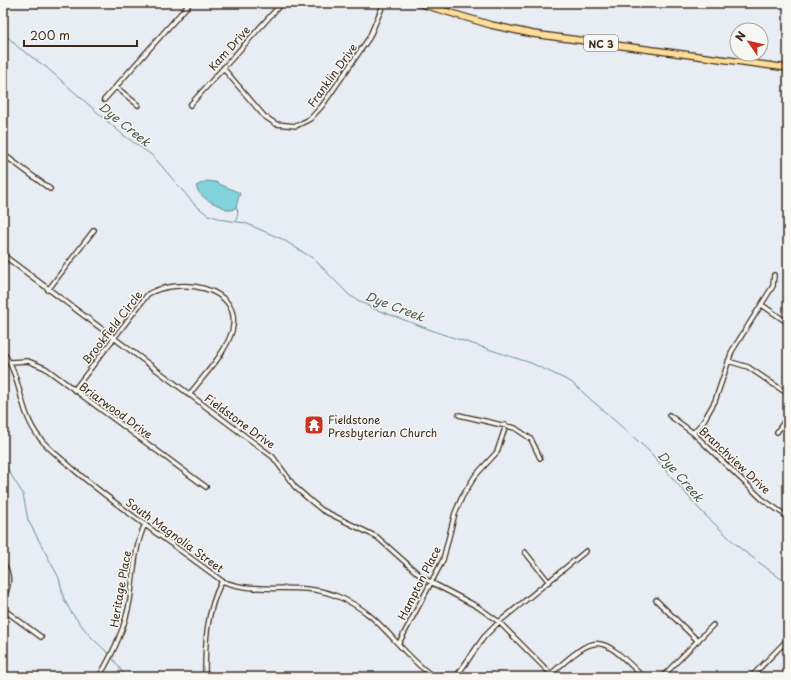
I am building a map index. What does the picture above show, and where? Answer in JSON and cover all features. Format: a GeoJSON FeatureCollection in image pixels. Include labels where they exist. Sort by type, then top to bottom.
{"type":"FeatureCollection","features":[{"type":"Feature","properties":{"kind":"main road","name":"NC 3"},"geometry":{"type":"LineString","coordinates":[[418,3],[491,25],[533,34],[788,68]]}},
{"type":"Feature","properties":{"kind":"street"},"geometry":{"type":"LineString","coordinates":[[104,100],[190,3]]}},
{"type":"Feature","properties":{"kind":"street","name":"Kam Drive"},"geometry":{"type":"LineString","coordinates":[[190,106],[282,3]]}},
{"type":"Feature","properties":{"kind":"street","name":"Franklin Drive"},"geometry":{"type":"LineString","coordinates":[[223,68],[264,116],[276,124],[296,126],[310,119],[326,100],[369,38],[384,3]]}},
{"type":"Feature","properties":{"kind":"street"},"geometry":{"type":"LineString","coordinates":[[116,87],[138,105]]}},
{"type":"Feature","properties":{"kind":"street"},"geometry":{"type":"LineString","coordinates":[[3,154],[50,189]]}},
{"type":"Feature","properties":{"kind":"street"},"geometry":{"type":"LineString","coordinates":[[48,290],[94,230]]}},
{"type":"Feature","properties":{"kind":"street","name":"Fieldstone Drive"},"geometry":{"type":"LineString","coordinates":[[3,255],[273,457],[295,487],[322,510],[377,537],[412,569],[431,582],[472,603],[499,622],[553,676]]}},
{"type":"Feature","properties":{"kind":"street"},"geometry":{"type":"LineString","coordinates":[[693,433],[715,401],[728,360],[773,286],[774,275]]}},
{"type":"Feature","properties":{"kind":"street","name":"Brookfield Circle"},"geometry":{"type":"LineString","coordinates":[[74,390],[143,299],[155,290],[163,288],[196,287],[219,295],[228,303],[232,312],[233,322],[231,332],[223,350],[189,395]]}},
{"type":"Feature","properties":{"kind":"street"},"geometry":{"type":"LineString","coordinates":[[762,305],[788,323]]}},
{"type":"Feature","properties":{"kind":"street","name":"South Magnolia Street"},"geometry":{"type":"LineString","coordinates":[[3,352],[16,375],[31,426],[40,439],[88,482],[222,581],[244,588],[301,589],[332,594],[350,602],[371,615],[418,664],[434,677]]}},
{"type":"Feature","properties":{"kind":"street"},"geometry":{"type":"LineString","coordinates":[[728,360],[748,367],[788,394]]}},
{"type":"Feature","properties":{"kind":"street","name":"Briarwood Drive"},"geometry":{"type":"LineString","coordinates":[[10,362],[28,361],[37,363],[206,487]]}},
{"type":"Feature","properties":{"kind":"street","name":"Branchview Drive"},"geometry":{"type":"LineString","coordinates":[[669,415],[693,433],[762,498],[788,517]]}},
{"type":"Feature","properties":{"kind":"street"},"geometry":{"type":"LineString","coordinates":[[459,416],[506,425],[524,433],[531,439],[540,458]]}},
{"type":"Feature","properties":{"kind":"street"},"geometry":{"type":"LineString","coordinates":[[777,432],[788,416]]}},
{"type":"Feature","properties":{"kind":"street","name":"Hampton Place"},"geometry":{"type":"LineString","coordinates":[[399,643],[443,560],[455,513],[462,497],[475,476],[497,452],[506,425]]}},
{"type":"Feature","properties":{"kind":"street","name":"Heritage Place"},"geometry":{"type":"LineString","coordinates":[[99,677],[119,640],[126,620],[139,538],[145,524]]}},
{"type":"Feature","properties":{"kind":"street"},"geometry":{"type":"LineString","coordinates":[[526,552],[549,582]]}},
{"type":"Feature","properties":{"kind":"street"},"geometry":{"type":"LineString","coordinates":[[456,677],[484,637],[499,622],[586,552]]}},
{"type":"Feature","properties":{"kind":"street"},"geometry":{"type":"LineString","coordinates":[[3,563],[9,578],[9,585],[3,598]]}},
{"type":"Feature","properties":{"kind":"street"},"geometry":{"type":"LineString","coordinates":[[205,677],[207,627],[216,593],[222,581]]}},
{"type":"Feature","properties":{"kind":"street"},"geometry":{"type":"LineString","coordinates":[[656,600],[698,641]]}},
{"type":"Feature","properties":{"kind":"street"},"geometry":{"type":"LineString","coordinates":[[3,609],[41,637]]}},
{"type":"Feature","properties":{"kind":"street"},"geometry":{"type":"LineString","coordinates":[[662,677],[713,625]]}},
{"type":"Feature","properties":{"kind":"street"},"geometry":{"type":"LineString","coordinates":[[751,677],[788,640]]}},
{"type":"Feature","properties":{"kind":"street"},"geometry":{"type":"LineString","coordinates":[[553,676],[583,646],[602,644],[611,647],[618,652],[643,677]]}},
{"type":"Feature","properties":{"kind":"water"},"geometry":{"type":"Polygon","coordinates":[[[207,181],[215,182],[240,193],[236,207],[229,210],[201,195],[196,186],[207,181]]]}},
{"type":"Feature","properties":{"kind":"waterway","name":"Dye Creek"},"geometry":{"type":"LineString","coordinates":[[3,32],[19,48],[46,67],[123,135],[153,156],[194,204],[208,215],[225,220],[245,223],[282,239],[314,259],[349,295],[372,308],[442,334],[531,363],[571,382],[648,450],[701,511],[741,549],[788,584]]}},
{"type":"Feature","properties":{"kind":"waterway"},"geometry":{"type":"LineString","coordinates":[[236,207],[238,212],[236,221]]}},
{"type":"Feature","properties":{"kind":"waterway"},"geometry":{"type":"LineString","coordinates":[[3,458],[8,470],[23,494],[28,520],[59,578],[64,599],[71,612],[90,636],[109,654]]}},
{"type":"Feature","properties":{"kind":"waterway"},"geometry":{"type":"LineString","coordinates":[[111,656],[126,677]]}},
{"type":"Feature","properties":{"kind":"place","name":"Fieldstone Presbyterian Church"},"geometry":{"type":"Point","coordinates":[314,425]}}]}
